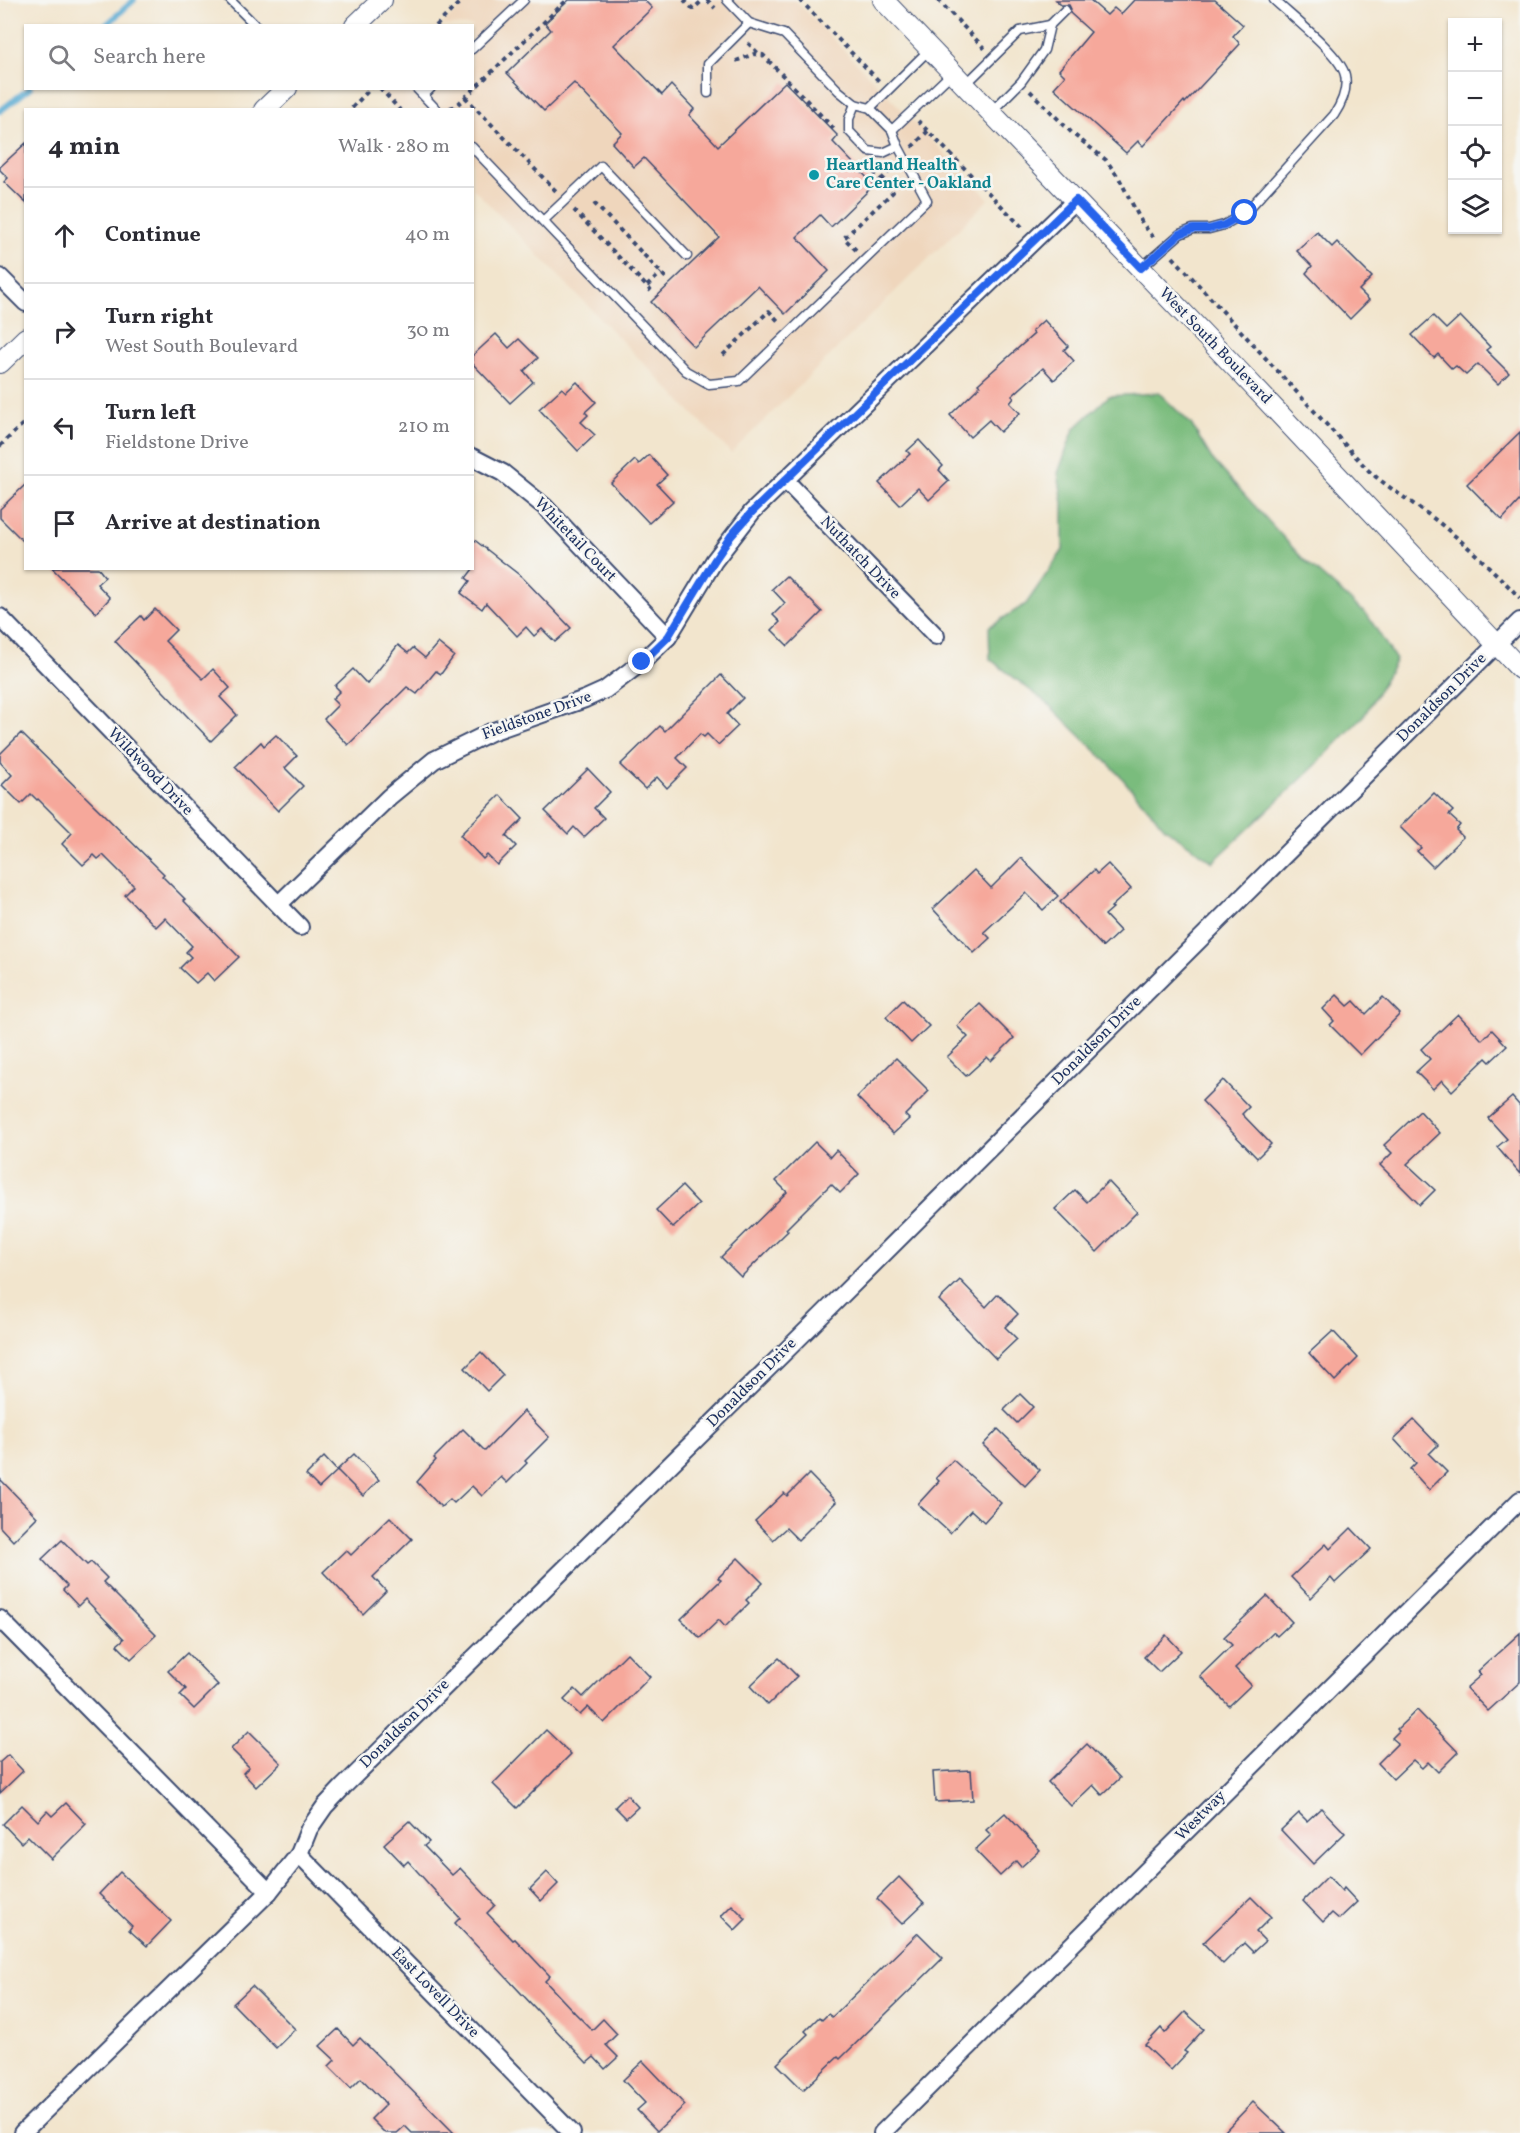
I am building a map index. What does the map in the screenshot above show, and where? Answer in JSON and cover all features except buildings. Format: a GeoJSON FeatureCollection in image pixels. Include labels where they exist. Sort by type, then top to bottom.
{"type":"FeatureCollection","features":[{"type":"Feature","properties":{"kind":"street"},"geometry":{"type":"LineString","coordinates":[[356,24],[382,0]]}},
{"type":"Feature","properties":{"kind":"street","name":"West South Boulevard"},"geometry":{"type":"LineString","coordinates":[[883,0],[1141,268],[1520,669]]}},
{"type":"Feature","properties":{"kind":"street"},"geometry":{"type":"LineString","coordinates":[[266,108],[285,90]]}},
{"type":"Feature","properties":{"kind":"street","name":"Fieldstone Drive"},"geometry":{"type":"LineString","coordinates":[[279,904],[389,797],[434,760],[473,740],[568,706],[605,690],[642,662],[668,637],[731,536],[752,512],[1076,200]]}},
{"type":"Feature","properties":{"kind":"street"},"geometry":{"type":"LineString","coordinates":[[0,276],[24,301]]}},
{"type":"Feature","properties":{"kind":"street"},"geometry":{"type":"LineString","coordinates":[[0,363],[24,340]]}},
{"type":"Feature","properties":{"kind":"street","name":"Whitetail Court"},"geometry":{"type":"LineString","coordinates":[[474,458],[503,473],[527,490],[668,637]]}},
{"type":"Feature","properties":{"kind":"street","name":"Nuthatch Drive"},"geometry":{"type":"LineString","coordinates":[[785,480],[936,636]]}},
{"type":"Feature","properties":{"kind":"street","name":"Wildwood Drive"},"geometry":{"type":"LineString","coordinates":[[0,617],[300,927]]}},
{"type":"Feature","properties":{"kind":"street","name":"Donaldson Drive"},"geometry":{"type":"LineString","coordinates":[[22,2133],[269,1892],[299,1854],[309,1829],[325,1806],[351,1778],[811,1326],[1520,621]]}},
{"type":"Feature","properties":{"kind":"street","name":"Westway"},"geometry":{"type":"LineString","coordinates":[[882,2133],[1520,1500]]}},
{"type":"Feature","properties":{"kind":"street"},"geometry":{"type":"LineString","coordinates":[[0,1619],[269,1892]]}},
{"type":"Feature","properties":{"kind":"street","name":"East Lovell Drive"},"geometry":{"type":"LineString","coordinates":[[299,1854],[572,2133]]}},
{"type":"Feature","properties":{"kind":"lane"},"geometry":{"type":"LineString","coordinates":[[230,0],[254,24]]}},
{"type":"Feature","properties":{"kind":"lane"},"geometry":{"type":"LineString","coordinates":[[474,47],[524,0]]}},
{"type":"Feature","properties":{"kind":"lane"},"geometry":{"type":"LineString","coordinates":[[474,149],[686,371],[709,384],[740,381],[927,200],[892,130],[870,108],[855,104],[839,91],[784,34],[749,23],[727,0]]}},
{"type":"Feature","properties":{"kind":"lane"},"geometry":{"type":"LineString","coordinates":[[1141,268],[1180,234],[1193,229],[1209,229],[1224,225],[1245,213],[1342,104],[1345,90],[1344,74],[1336,60],[1274,0]]}},
{"type":"Feature","properties":{"kind":"lane"},"geometry":{"type":"LineString","coordinates":[[991,112],[1021,82],[1044,50],[1050,25],[1065,10]]}},
{"type":"Feature","properties":{"kind":"lane"},"geometry":{"type":"LineString","coordinates":[[708,93],[708,64],[749,23]]}},
{"type":"Feature","properties":{"kind":"lane"},"geometry":{"type":"LineString","coordinates":[[892,130],[1020,31],[1050,25]]}},
{"type":"Feature","properties":{"kind":"lane"},"geometry":{"type":"LineString","coordinates":[[870,108],[930,49]]}},
{"type":"Feature","properties":{"kind":"lane"},"geometry":{"type":"LineString","coordinates":[[419,90],[435,108]]}},
{"type":"Feature","properties":{"kind":"lane"},"geometry":{"type":"LineString","coordinates":[[424,95],[429,90]]}},
{"type":"Feature","properties":{"kind":"lane"},"geometry":{"type":"LineString","coordinates":[[855,104],[849,119],[849,131],[868,151],[883,153],[898,146]]}},
{"type":"Feature","properties":{"kind":"lane"},"geometry":{"type":"LineString","coordinates":[[543,221],[601,166],[687,256]]}},
{"type":"Feature","properties":{"kind":"path"},"geometry":{"type":"LineString","coordinates":[[437,24],[462,0]]}},
{"type":"Feature","properties":{"kind":"path"},"geometry":{"type":"LineString","coordinates":[[474,88],[567,0]]}},
{"type":"Feature","properties":{"kind":"path"},"geometry":{"type":"LineString","coordinates":[[684,0],[693,9],[703,0]]}},
{"type":"Feature","properties":{"kind":"path"},"geometry":{"type":"LineString","coordinates":[[938,0],[988,51]]}},
{"type":"Feature","properties":{"kind":"path"},"geometry":{"type":"LineString","coordinates":[[748,43],[758,54],[766,58],[838,132]]}},
{"type":"Feature","properties":{"kind":"path"},"geometry":{"type":"LineString","coordinates":[[736,61],[758,54]]}},
{"type":"Feature","properties":{"kind":"path"},"geometry":{"type":"LineString","coordinates":[[352,108],[369,90]]}},
{"type":"Feature","properties":{"kind":"path"},"geometry":{"type":"LineString","coordinates":[[382,90],[398,108]]}},
{"type":"Feature","properties":{"kind":"path"},"geometry":{"type":"LineString","coordinates":[[449,108],[456,106],[472,90]]}},
{"type":"Feature","properties":{"kind":"path"},"geometry":{"type":"LineString","coordinates":[[1030,91],[1073,134],[1106,160],[1119,178],[1135,212],[1152,236]]}},
{"type":"Feature","properties":{"kind":"path"},"geometry":{"type":"LineString","coordinates":[[465,97],[556,191]]}},
{"type":"Feature","properties":{"kind":"path"},"geometry":{"type":"LineString","coordinates":[[911,148],[928,131]]}},
{"type":"Feature","properties":{"kind":"path"},"geometry":{"type":"LineString","coordinates":[[848,258],[856,250],[844,238],[893,192],[859,157]]}},
{"type":"Feature","properties":{"kind":"path"},"geometry":{"type":"LineString","coordinates":[[880,180],[895,165]]}},
{"type":"Feature","properties":{"kind":"path"},"geometry":{"type":"LineString","coordinates":[[594,203],[667,279]]}},
{"type":"Feature","properties":{"kind":"path"},"geometry":{"type":"LineString","coordinates":[[573,209],[651,291]]}},
{"type":"Feature","properties":{"kind":"path"},"geometry":{"type":"LineString","coordinates":[[1174,258],[1369,471],[1437,521],[1498,575],[1520,598]]}},
{"type":"Feature","properties":{"kind":"path"},"geometry":{"type":"LineString","coordinates":[[647,286],[661,273]]}},
{"type":"Feature","properties":{"kind":"path"},"geometry":{"type":"LineString","coordinates":[[723,355],[768,311],[780,323],[789,315]]}},
{"type":"Feature","properties":{"kind":"path"},"geometry":{"type":"LineString","coordinates":[[0,446],[24,423]]}},
{"type":"Feature","properties":{"kind":"shaded area"},"geometry":{"type":"Polygon","coordinates":[[[468,0],[795,0],[989,199],[731,453],[474,189],[474,108],[395,108],[377,90],[474,90],[474,24],[443,24],[468,0]]]}},
{"type":"Feature","properties":{"kind":"green space"},"geometry":{"type":"Polygon","coordinates":[[[1159,393],[1191,424],[1212,459],[1303,559],[1368,616],[1396,660],[1365,714],[1314,767],[1213,862],[1165,828],[1115,770],[1048,704],[990,659],[989,627],[1026,604],[1063,550],[1063,503],[1058,473],[1074,429],[1109,396],[1159,393]]]}},
{"type":"Feature","properties":{"kind":"waterway"},"geometry":{"type":"LineString","coordinates":[[107,24],[134,0]]}},
{"type":"Feature","properties":{"kind":"waterway"},"geometry":{"type":"LineString","coordinates":[[0,111],[27,90]]}},
{"type":"Feature","properties":{"kind":"place","name":"Heartland Health Care Center - Oakland"},"geometry":{"type":"Point","coordinates":[814,175]}},
{"type":"Feature","properties":{"kind":"route"},"geometry":{"type":"LineString","coordinates":[[642,662],[668,637],[714,561],[731,536],[752,512],[1076,200],[1141,268],[1180,234],[1193,229],[1209,229],[1224,225],[1245,213]]}}]}
